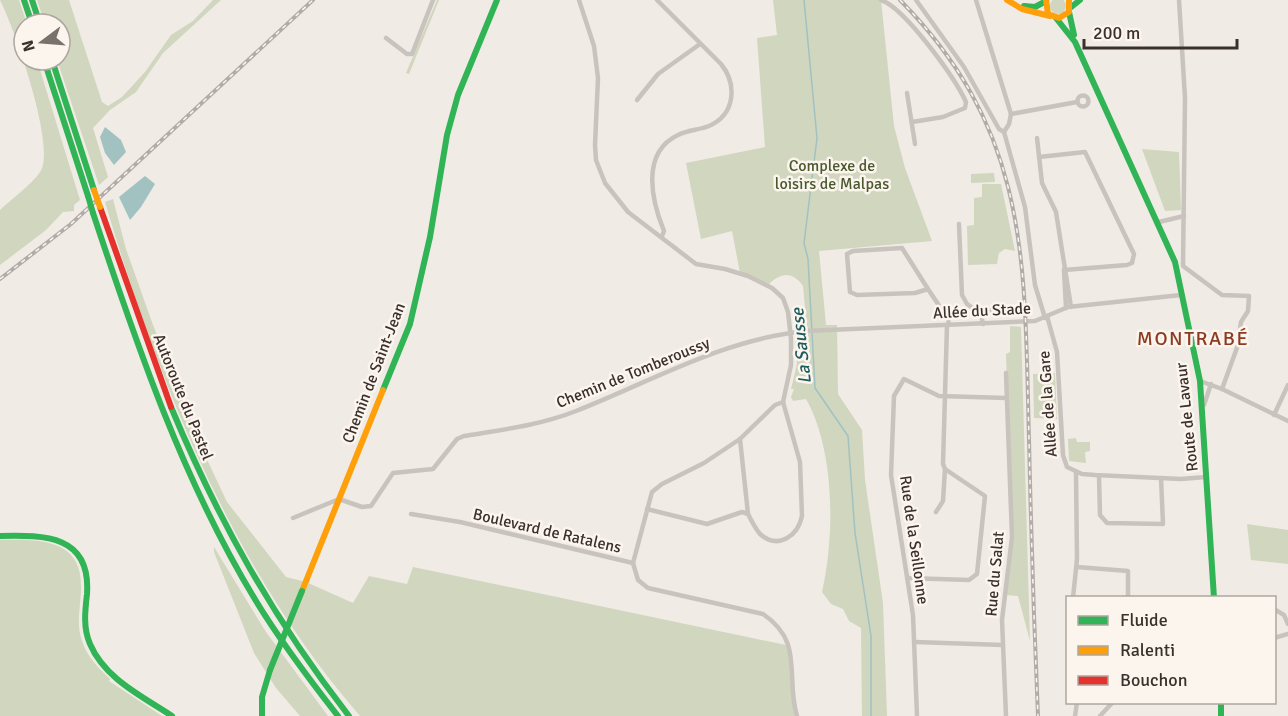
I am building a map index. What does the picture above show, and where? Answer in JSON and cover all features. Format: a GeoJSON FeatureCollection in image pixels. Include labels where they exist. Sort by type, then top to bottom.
{"type":"FeatureCollection","features":[{"type":"Feature","properties":{"kind":"main road","name":"Chemin de Saint-Jean"},"geometry":{"type":"LineString","coordinates":[[262,715],[262,698],[270,670],[410,324],[430,237],[447,135],[458,95],[497,0]]}},
{"type":"Feature","properties":{"kind":"main road"},"geometry":{"type":"LineString","coordinates":[[1007,0],[1022,9],[1062,18],[1080,0]]}},
{"type":"Feature","properties":{"kind":"main road"},"geometry":{"type":"LineString","coordinates":[[1014,0],[1029,8],[1046,0]]}},
{"type":"Feature","properties":{"kind":"main road"},"geometry":{"type":"LineString","coordinates":[[1046,0],[1045,9],[1053,17]]}},
{"type":"Feature","properties":{"kind":"main road","name":"Route de Lavaur"},"geometry":{"type":"LineString","coordinates":[[1069,0],[1075,42],[1159,222],[1175,262],[1200,381],[1214,596]]}},
{"type":"Feature","properties":{"kind":"main road","name":"Route de Lavaur"},"geometry":{"type":"LineString","coordinates":[[1053,17],[1075,42]]}},
{"type":"Feature","properties":{"kind":"main road","name":"Autoroute du Pastel"},"geometry":{"type":"LineString","coordinates":[[48,72],[150,380],[190,478],[253,595],[290,652],[338,716]]}},
{"type":"Feature","properties":{"kind":"main road","name":"Autoroute du Pastel"},"geometry":{"type":"LineString","coordinates":[[56,72],[160,381],[201,477],[265,594],[315,672],[349,716]]}},
{"type":"Feature","properties":{"kind":"main road"},"geometry":{"type":"LineString","coordinates":[[0,536],[44,536],[63,540],[73,547],[87,572],[85,630],[95,655],[112,675],[172,716]]}},
{"type":"Feature","properties":{"kind":"street"},"geometry":{"type":"LineString","coordinates":[[386,38],[407,54],[412,54],[434,0]]}},
{"type":"Feature","properties":{"kind":"street"},"geometry":{"type":"LineString","coordinates":[[579,0],[594,46],[598,78],[595,145],[605,183],[628,212],[696,264],[731,270],[772,288],[786,304],[791,365],[783,402],[800,462],[800,524],[787,539],[775,541],[760,533],[747,514],[740,439]]}},
{"type":"Feature","properties":{"kind":"street"},"geometry":{"type":"LineString","coordinates":[[657,0],[728,72],[733,94],[722,118],[709,126],[677,135],[657,157],[652,194],[664,231],[662,236]]}},
{"type":"Feature","properties":{"kind":"street"},"geometry":{"type":"LineString","coordinates":[[881,0],[888,3],[914,29],[945,67],[966,102],[965,108],[943,117],[912,122]]}},
{"type":"Feature","properties":{"kind":"street"},"geometry":{"type":"LineString","coordinates":[[916,0],[972,80],[999,129],[1004,132]]}},
{"type":"Feature","properties":{"kind":"street"},"geometry":{"type":"LineString","coordinates":[[1179,0],[1185,98],[1183,266],[1222,295],[1249,296],[1248,311],[1241,322],[1238,345],[1223,388]]}},
{"type":"Feature","properties":{"kind":"street"},"geometry":{"type":"LineString","coordinates":[[977,1],[1011,114],[1004,132],[1025,207],[1035,285],[1044,318]]}},
{"type":"Feature","properties":{"kind":"street"},"geometry":{"type":"LineString","coordinates":[[637,100],[658,74],[700,44]]}},
{"type":"Feature","properties":{"kind":"street"},"geometry":{"type":"LineString","coordinates":[[907,93],[915,144]]}},
{"type":"Feature","properties":{"kind":"street"},"geometry":{"type":"LineString","coordinates":[[1011,114],[1077,102]]}},
{"type":"Feature","properties":{"kind":"street"},"geometry":{"type":"LineString","coordinates":[[1037,138],[1044,191],[1057,218],[1068,307]]}},
{"type":"Feature","properties":{"kind":"street"},"geometry":{"type":"LineString","coordinates":[[1039,157],[1085,152],[1134,254],[1132,263],[1127,265],[1064,270]]}},
{"type":"Feature","properties":{"kind":"street"},"geometry":{"type":"LineString","coordinates":[[1159,222],[1184,216]]}},
{"type":"Feature","properties":{"kind":"street"},"geometry":{"type":"LineString","coordinates":[[959,224],[962,295],[967,304],[978,311],[983,324]]}},
{"type":"Feature","properties":{"kind":"street"},"geometry":{"type":"LineString","coordinates":[[928,289],[915,293],[853,294],[848,288],[847,254],[853,251],[902,248],[928,289],[940,309],[946,325],[943,464],[945,469],[943,501],[936,512]]}},
{"type":"Feature","properties":{"kind":"street","name":"Allée du Stade"},"geometry":{"type":"LineString","coordinates":[[790,332],[983,324],[1044,318],[1068,307],[1181,295]]}},
{"type":"Feature","properties":{"kind":"street"},"geometry":{"type":"LineString","coordinates":[[978,311],[1002,309]]}},
{"type":"Feature","properties":{"kind":"street","name":"Allée de la Gare"},"geometry":{"type":"LineString","coordinates":[[1044,318],[1050,328],[1058,358],[1063,455],[1067,467],[1076,472]]}},
{"type":"Feature","properties":{"kind":"street","name":"Allée de la Gare"},"geometry":{"type":"LineString","coordinates":[[1044,318],[1050,328]]}},
{"type":"Feature","properties":{"kind":"street","name":"Chemin de Tomberoussy"},"geometry":{"type":"LineString","coordinates":[[339,499],[362,507],[371,506],[389,476],[398,471],[433,469],[457,439],[464,435],[558,417],[718,351],[790,332]]}},
{"type":"Feature","properties":{"kind":"street","name":"Rue du Salat"},"geometry":{"type":"LineString","coordinates":[[1006,373],[1012,537],[1002,620],[1006,716]]}},
{"type":"Feature","properties":{"kind":"street","name":"Rue de la Seillonne"},"geometry":{"type":"LineString","coordinates":[[917,716],[915,642],[891,475],[894,396],[904,379],[939,396],[945,396]]}},
{"type":"Feature","properties":{"kind":"street"},"geometry":{"type":"LineString","coordinates":[[1200,381],[1223,388],[1288,421]]}},
{"type":"Feature","properties":{"kind":"street"},"geometry":{"type":"LineString","coordinates":[[1202,410],[1211,384]]}},
{"type":"Feature","properties":{"kind":"street"},"geometry":{"type":"LineString","coordinates":[[1274,415],[1288,385]]}},
{"type":"Feature","properties":{"kind":"street"},"geometry":{"type":"LineString","coordinates":[[945,396],[1007,398]]}},
{"type":"Feature","properties":{"kind":"street"},"geometry":{"type":"LineString","coordinates":[[633,563],[650,497],[656,488],[704,463],[740,439],[776,405],[783,402]]}},
{"type":"Feature","properties":{"kind":"street"},"geometry":{"type":"LineString","coordinates":[[907,578],[969,580],[976,574],[985,496],[945,469]]}},
{"type":"Feature","properties":{"kind":"street"},"geometry":{"type":"LineString","coordinates":[[1073,596],[1077,567],[1076,472],[1099,476],[1206,477]]}},
{"type":"Feature","properties":{"kind":"street"},"geometry":{"type":"LineString","coordinates":[[1099,476],[1100,515],[1103,521],[1163,524],[1161,478]]}},
{"type":"Feature","properties":{"kind":"street"},"geometry":{"type":"LineString","coordinates":[[293,518],[339,499]]}},
{"type":"Feature","properties":{"kind":"street"},"geometry":{"type":"LineString","coordinates":[[648,509],[707,524],[738,512],[747,514]]}},
{"type":"Feature","properties":{"kind":"street","name":"Boulevard de Ratalens"},"geometry":{"type":"LineString","coordinates":[[411,514],[460,522],[633,563],[638,580],[648,588],[758,612],[778,624],[790,646],[797,716]]}},
{"type":"Feature","properties":{"kind":"street"},"geometry":{"type":"LineString","coordinates":[[1077,567],[1128,571],[1128,596]]}},
{"type":"Feature","properties":{"kind":"street"},"geometry":{"type":"LineString","coordinates":[[1276,609],[1280,611],[1288,624]]}},
{"type":"Feature","properties":{"kind":"street"},"geometry":{"type":"LineString","coordinates":[[915,642],[1003,645]]}},
{"type":"Feature","properties":{"kind":"street"},"geometry":{"type":"LineString","coordinates":[[1100,716],[1111,704]]}},
{"type":"Feature","properties":{"kind":"green space"},"geometry":{"type":"Polygon","coordinates":[[[1061,-1],[1065,3],[1064,12],[1058,14],[1052,12],[1050,6],[1052,0],[1061,-1]]]}},
{"type":"Feature","properties":{"kind":"green space"},"geometry":{"type":"Polygon","coordinates":[[[0,0],[19,0],[23,12],[12,12],[12,30],[0,0]]]}},
{"type":"Feature","properties":{"kind":"green space"},"geometry":{"type":"Polygon","coordinates":[[[37,0],[69,0],[102,102],[108,106],[122,97],[145,72],[171,35],[193,21],[213,0],[221,0],[163,53],[136,92],[110,110],[93,128],[108,177],[99,185],[61,72],[72,72],[72,12],[41,12],[37,0]]]}},
{"type":"Feature","properties":{"kind":"green space"},"geometry":{"type":"Polygon","coordinates":[[[437,0],[439,0],[409,74],[406,73],[437,0]]]}},
{"type":"Feature","properties":{"kind":"green space","name":"Complexe de loisirs de Malpas"},"geometry":{"type":"Polygon","coordinates":[[[773,0],[881,0],[894,126],[905,168],[932,241],[819,251],[826,325],[837,325],[838,394],[862,430],[865,480],[883,603],[887,716],[862,716],[861,628],[849,621],[843,609],[831,604],[822,592],[829,545],[830,494],[827,468],[816,420],[806,399],[793,401],[791,397],[797,364],[795,339],[804,334],[808,342],[803,286],[790,275],[781,276],[768,285],[740,273],[732,231],[701,239],[686,163],[765,147],[757,38],[777,35],[773,0]]]}},
{"type":"Feature","properties":{"kind":"green space"},"geometry":{"type":"Polygon","coordinates":[[[27,72],[41,72],[80,200],[74,205],[74,211],[63,212],[46,230],[0,265],[0,210],[30,184],[42,168],[44,153],[42,133],[27,72]]]}},
{"type":"Feature","properties":{"kind":"green space"},"geometry":{"type":"Polygon","coordinates":[[[1142,149],[1179,152],[1181,210],[1165,211],[1142,149]]]}},
{"type":"Feature","properties":{"kind":"green space"},"geometry":{"type":"Polygon","coordinates":[[[994,173],[995,182],[971,183],[971,174],[994,173]]]}},
{"type":"Feature","properties":{"kind":"green space"},"geometry":{"type":"Polygon","coordinates":[[[982,184],[1001,184],[1015,251],[1005,249],[999,253],[997,264],[968,265],[967,226],[974,225],[974,198],[982,197],[982,184]]]}},
{"type":"Feature","properties":{"kind":"green space"},"geometry":{"type":"Polygon","coordinates":[[[113,199],[126,249],[153,325],[203,451],[227,502],[286,577],[306,582],[353,603],[369,576],[407,584],[413,567],[790,646],[797,716],[360,716],[315,660],[275,600],[238,538],[206,473],[176,407],[126,271],[105,202],[113,199]]]}},
{"type":"Feature","properties":{"kind":"green space"},"geometry":{"type":"Polygon","coordinates":[[[1010,326],[1021,327],[1030,641],[1018,596],[1006,595],[1012,547],[1006,354],[1010,352],[1010,326]]]}},
{"type":"Feature","properties":{"kind":"green space"},"geometry":{"type":"Polygon","coordinates":[[[1055,373],[1057,419],[1034,418],[1033,374],[1055,373]]]}},
{"type":"Feature","properties":{"kind":"green space"},"geometry":{"type":"Polygon","coordinates":[[[1076,438],[1077,442],[1090,442],[1090,451],[1085,452],[1086,463],[1069,461],[1068,439],[1076,438]]]}},
{"type":"Feature","properties":{"kind":"green space"},"geometry":{"type":"Polygon","coordinates":[[[1247,524],[1288,530],[1288,564],[1251,560],[1247,524]]]}},
{"type":"Feature","properties":{"kind":"green space"},"geometry":{"type":"Polygon","coordinates":[[[0,540],[29,540],[55,545],[74,559],[80,572],[79,628],[88,653],[110,679],[109,681],[162,716],[0,716],[0,540]]]}},
{"type":"Feature","properties":{"kind":"green space"},"geometry":{"type":"Polygon","coordinates":[[[214,547],[266,632],[328,716],[300,716],[276,688],[254,653],[214,547]]]}},
{"type":"Feature","properties":{"kind":"water"},"geometry":{"type":"Polygon","coordinates":[[[105,127],[121,140],[126,152],[114,165],[105,153],[100,137],[105,127]]]}},
{"type":"Feature","properties":{"kind":"water"},"geometry":{"type":"Polygon","coordinates":[[[145,176],[155,184],[130,220],[119,197],[145,176]]]}},
{"type":"Feature","properties":{"kind":"waterway","name":"La Sausse"},"geometry":{"type":"LineString","coordinates":[[804,0],[817,138],[804,243],[808,259],[815,388],[848,436],[855,533],[871,636],[871,716]]}},
{"type":"Feature","properties":{"kind":"railway"},"geometry":{"type":"LineString","coordinates":[[0,279],[71,224],[313,0]]}},
{"type":"Feature","properties":{"kind":"railway"},"geometry":{"type":"LineString","coordinates":[[900,0],[943,50],[975,101],[998,152],[1012,204],[1021,259],[1025,316],[1038,716]]}},
{"type":"Feature","properties":{"kind":"traffic: fast"},"geometry":{"type":"LineString","coordinates":[[24,0],[28,12]]}},
{"type":"Feature","properties":{"kind":"traffic: fast"},"geometry":{"type":"LineString","coordinates":[[32,0],[36,12]]}},
{"type":"Feature","properties":{"kind":"traffic: fast"},"geometry":{"type":"LineString","coordinates":[[383,390],[410,324],[430,237],[447,135],[458,95],[497,0]]}},
{"type":"Feature","properties":{"kind":"traffic: fast"},"geometry":{"type":"LineString","coordinates":[[1070,8],[1080,0]]}},
{"type":"Feature","properties":{"kind":"traffic: fast"},"geometry":{"type":"LineString","coordinates":[[1024,6],[1035,7],[1046,1]]}},
{"type":"Feature","properties":{"kind":"traffic: fast"},"geometry":{"type":"LineString","coordinates":[[1069,12],[1074,35]]}},
{"type":"Feature","properties":{"kind":"traffic: fast"},"geometry":{"type":"LineString","coordinates":[[1056,18],[1075,42],[1175,262],[1200,381],[1214,596]]}},
{"type":"Feature","properties":{"kind":"traffic: fast"},"geometry":{"type":"LineString","coordinates":[[48,72],[88,196]]}},
{"type":"Feature","properties":{"kind":"traffic: fast"},"geometry":{"type":"LineString","coordinates":[[56,72],[94,190]]}},
{"type":"Feature","properties":{"kind":"traffic: fast"},"geometry":{"type":"LineString","coordinates":[[88,196],[93,213]]}},
{"type":"Feature","properties":{"kind":"traffic: fast"},"geometry":{"type":"LineString","coordinates":[[93,213],[145,363],[184,461],[206,508],[256,601],[295,660],[338,716]]}},
{"type":"Feature","properties":{"kind":"traffic: fast"},"geometry":{"type":"LineString","coordinates":[[171,407],[208,490],[250,568],[296,643],[349,716]]}},
{"type":"Feature","properties":{"kind":"traffic: fast"},"geometry":{"type":"LineString","coordinates":[[0,536],[48,538],[62,542],[73,549],[81,560],[86,575],[85,626],[90,644],[97,656],[125,686],[172,716]]}},
{"type":"Feature","properties":{"kind":"traffic: fast"},"geometry":{"type":"LineString","coordinates":[[270,670],[302,591]]}},
{"type":"Feature","properties":{"kind":"traffic: fast"},"geometry":{"type":"LineString","coordinates":[[262,716],[262,697],[270,670]]}},
{"type":"Feature","properties":{"kind":"traffic: fast"},"geometry":{"type":"LineString","coordinates":[[1221,704],[1221,716]]}},
{"type":"Feature","properties":{"kind":"traffic: slow"},"geometry":{"type":"LineString","coordinates":[[1007,0],[1022,9],[1050,16]]}},
{"type":"Feature","properties":{"kind":"traffic: slow"},"geometry":{"type":"LineString","coordinates":[[1046,0],[1048,14],[1059,18],[1069,12],[1069,0]]}},
{"type":"Feature","properties":{"kind":"traffic: slow"},"geometry":{"type":"LineString","coordinates":[[94,190],[100,207]]}},
{"type":"Feature","properties":{"kind":"traffic: slow"},"geometry":{"type":"LineString","coordinates":[[302,591],[383,390]]}},
{"type":"Feature","properties":{"kind":"traffic: jam"},"geometry":{"type":"LineString","coordinates":[[100,207],[171,407]]}},
{"type":"Feature","properties":{"kind":"district","name":"MONTRABÉ"},"geometry":{"type":"Point","coordinates":[1193,338]}}]}
